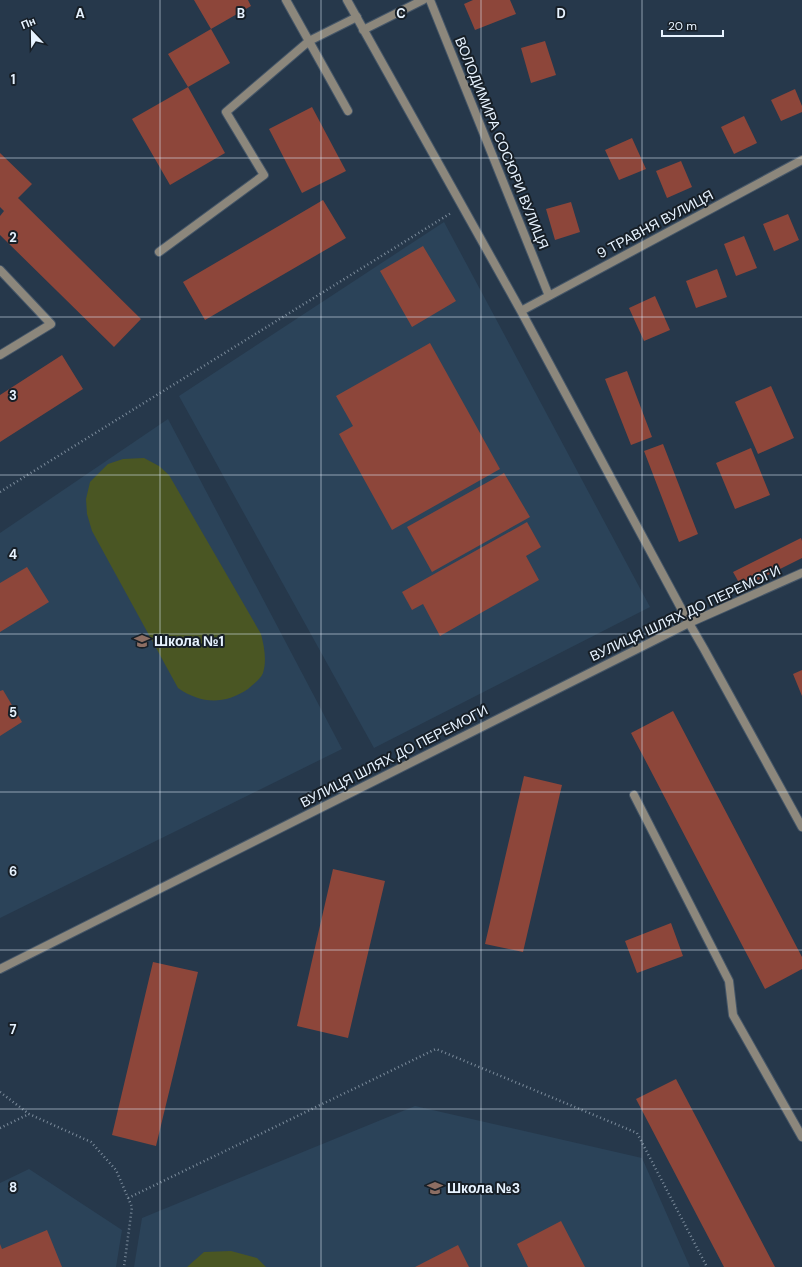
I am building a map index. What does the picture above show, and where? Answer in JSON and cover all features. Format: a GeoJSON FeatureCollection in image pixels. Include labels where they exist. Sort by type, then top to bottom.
{"type":"FeatureCollection","features":[{"type":"Feature","properties":{"kind":"street"},"geometry":{"type":"LineString","coordinates":[[286,0],[348,110]]}},
{"type":"Feature","properties":{"kind":"street"},"geometry":{"type":"LineString","coordinates":[[348,0],[363,30],[520,311],[689,623],[802,827]]}},
{"type":"Feature","properties":{"kind":"street"},"geometry":{"type":"LineString","coordinates":[[363,30],[423,0]]}},
{"type":"Feature","properties":{"kind":"street","name":"ВОЛОДИМИРА СОСЮРИ ВУЛИЦЯ"},"geometry":{"type":"LineString","coordinates":[[430,0],[549,296]]}},
{"type":"Feature","properties":{"kind":"street"},"geometry":{"type":"LineString","coordinates":[[159,252],[264,175],[226,112],[309,41],[357,17]]}},
{"type":"Feature","properties":{"kind":"street","name":"9 ТРАВНЯ ВУЛИЦЯ"},"geometry":{"type":"LineString","coordinates":[[520,311],[802,160]]}},
{"type":"Feature","properties":{"kind":"street"},"geometry":{"type":"LineString","coordinates":[[0,270],[51,324],[0,355]]}},
{"type":"Feature","properties":{"kind":"street","name":"ВУЛИЦЯ ШЛЯХ ДО ПЕРЕМОГИ"},"geometry":{"type":"LineString","coordinates":[[0,969],[689,623],[802,573]]}},
{"type":"Feature","properties":{"kind":"street"},"geometry":{"type":"LineString","coordinates":[[634,795],[729,981],[733,1015],[802,1137]]}},
{"type":"Feature","properties":{"kind":"path"},"geometry":{"type":"LineString","coordinates":[[0,492],[462,206]]}},
{"type":"Feature","properties":{"kind":"path"},"geometry":{"type":"LineString","coordinates":[[128,1198],[436,1049],[636,1133],[707,1267]]}},
{"type":"Feature","properties":{"kind":"path"},"geometry":{"type":"LineString","coordinates":[[0,1092],[29,1114],[91,1142],[116,1170],[132,1207],[124,1267]]}},
{"type":"Feature","properties":{"kind":"path"},"geometry":{"type":"LineString","coordinates":[[0,1128],[29,1114]]}},
{"type":"Feature","properties":{"kind":"shaded area"},"geometry":{"type":"Polygon","coordinates":[[[444,222],[650,607],[374,748],[179,396],[444,222]]]}},
{"type":"Feature","properties":{"kind":"shaded area","name":"Школа №1"},"geometry":{"type":"Polygon","coordinates":[[[168,419],[342,749],[0,918],[0,533],[168,419]]]}},
{"type":"Feature","properties":{"kind":"shaded area","name":"Школа №3"},"geometry":{"type":"Polygon","coordinates":[[[415,1106],[642,1158],[690,1267],[134,1267],[142,1218],[415,1106]]]}},
{"type":"Feature","properties":{"kind":"shaded area"},"geometry":{"type":"Polygon","coordinates":[[[29,1169],[122,1230],[116,1267],[0,1267],[0,1183],[29,1169]]]}},
{"type":"Feature","properties":{"kind":"green space"},"geometry":{"type":"Polygon","coordinates":[[[144,458],[159,466],[169,475],[261,634],[265,658],[263,673],[248,689],[230,698],[221,700],[204,700],[178,688],[92,531],[87,514],[86,499],[90,482],[108,464],[123,459],[144,458]]]}},
{"type":"Feature","properties":{"kind":"green space"},"geometry":{"type":"Polygon","coordinates":[[[231,1251],[257,1258],[266,1267],[187,1267],[204,1252],[231,1251]]]}},
{"type":"Feature","properties":{"kind":"building"},"geometry":{"type":"Polygon","coordinates":[[[194,0],[248,0],[251,6],[211,29],[194,0]]]}},
{"type":"Feature","properties":{"kind":"building"},"geometry":{"type":"Polygon","coordinates":[[[473,0],[510,0],[516,14],[475,30],[464,4],[473,0]]]}},
{"type":"Feature","properties":{"kind":"building"},"geometry":{"type":"Polygon","coordinates":[[[211,29],[230,63],[188,87],[168,54],[211,29]]]}},
{"type":"Feature","properties":{"kind":"building"},"geometry":{"type":"Polygon","coordinates":[[[545,41],[556,75],[531,83],[521,48],[545,41]]]}},
{"type":"Feature","properties":{"kind":"building"},"geometry":{"type":"Polygon","coordinates":[[[188,87],[225,153],[170,185],[132,119],[188,87]]]}},
{"type":"Feature","properties":{"kind":"building"},"geometry":{"type":"Polygon","coordinates":[[[795,89],[802,106],[802,112],[781,121],[771,100],[795,89]]]}},
{"type":"Feature","properties":{"kind":"building"},"geometry":{"type":"Polygon","coordinates":[[[312,107],[346,171],[302,193],[269,129],[312,107]]]}},
{"type":"Feature","properties":{"kind":"building"},"geometry":{"type":"Polygon","coordinates":[[[744,116],[757,143],[734,154],[721,127],[744,116]]]}},
{"type":"Feature","properties":{"kind":"building"},"geometry":{"type":"Polygon","coordinates":[[[632,138],[646,169],[619,180],[605,150],[632,138]]]}},
{"type":"Feature","properties":{"kind":"building"},"geometry":{"type":"Polygon","coordinates":[[[0,153],[32,184],[18,198],[141,319],[114,347],[0,235],[0,216],[4,211],[0,207],[0,153]]]}},
{"type":"Feature","properties":{"kind":"building"},"geometry":{"type":"Polygon","coordinates":[[[681,161],[692,187],[667,198],[656,171],[681,161]]]}},
{"type":"Feature","properties":{"kind":"building"},"geometry":{"type":"Polygon","coordinates":[[[323,200],[346,238],[205,320],[183,282],[323,200]]]}},
{"type":"Feature","properties":{"kind":"building"},"geometry":{"type":"Polygon","coordinates":[[[571,202],[580,232],[555,240],[546,209],[571,202]]]}},
{"type":"Feature","properties":{"kind":"building"},"geometry":{"type":"Polygon","coordinates":[[[788,214],[799,240],[774,251],[763,224],[788,214]]]}},
{"type":"Feature","properties":{"kind":"building"},"geometry":{"type":"Polygon","coordinates":[[[744,236],[757,268],[736,276],[724,244],[744,236]]]}},
{"type":"Feature","properties":{"kind":"building"},"geometry":{"type":"Polygon","coordinates":[[[423,246],[456,301],[412,327],[380,271],[423,246]]]}},
{"type":"Feature","properties":{"kind":"building"},"geometry":{"type":"Polygon","coordinates":[[[717,269],[727,297],[696,308],[686,281],[717,269]]]}},
{"type":"Feature","properties":{"kind":"building"},"geometry":{"type":"Polygon","coordinates":[[[655,296],[670,330],[644,341],[629,308],[655,296]]]}},
{"type":"Feature","properties":{"kind":"building"},"geometry":{"type":"Polygon","coordinates":[[[430,343],[500,469],[392,530],[339,434],[353,426],[336,396],[430,343]]]}},
{"type":"Feature","properties":{"kind":"building"},"geometry":{"type":"Polygon","coordinates":[[[62,355],[83,389],[0,442],[0,395],[62,355]]]}},
{"type":"Feature","properties":{"kind":"building"},"geometry":{"type":"Polygon","coordinates":[[[627,371],[652,437],[631,445],[605,379],[627,371]]]}},
{"type":"Feature","properties":{"kind":"building"},"geometry":{"type":"Polygon","coordinates":[[[771,386],[794,438],[758,454],[735,402],[771,386]]]}},
{"type":"Feature","properties":{"kind":"building"},"geometry":{"type":"Polygon","coordinates":[[[663,444],[698,534],[679,542],[644,451],[663,444]]]}},
{"type":"Feature","properties":{"kind":"building"},"geometry":{"type":"Polygon","coordinates":[[[751,448],[770,495],[735,509],[716,463],[751,448]]]}},
{"type":"Feature","properties":{"kind":"building"},"geometry":{"type":"Polygon","coordinates":[[[504,473],[530,517],[432,572],[407,527],[504,473]]]}},
{"type":"Feature","properties":{"kind":"building"},"geometry":{"type":"Polygon","coordinates":[[[527,522],[541,547],[526,556],[539,580],[440,636],[423,604],[412,610],[402,592],[527,522]]]}},
{"type":"Feature","properties":{"kind":"building"},"geometry":{"type":"Polygon","coordinates":[[[801,538],[802,558],[742,588],[733,572],[801,538]]]}},
{"type":"Feature","properties":{"kind":"building"},"geometry":{"type":"Polygon","coordinates":[[[27,567],[49,602],[0,632],[0,583],[27,567]]]}},
{"type":"Feature","properties":{"kind":"building"},"geometry":{"type":"Polygon","coordinates":[[[802,670],[802,696],[793,674],[802,670]]]}},
{"type":"Feature","properties":{"kind":"building"},"geometry":{"type":"Polygon","coordinates":[[[3,690],[22,722],[0,736],[0,691],[3,690]]]}},
{"type":"Feature","properties":{"kind":"building"},"geometry":{"type":"Polygon","coordinates":[[[673,711],[802,957],[802,969],[765,989],[631,733],[673,711]]]}},
{"type":"Feature","properties":{"kind":"building"},"geometry":{"type":"Polygon","coordinates":[[[524,776],[562,785],[523,952],[485,944],[524,776]]]}},
{"type":"Feature","properties":{"kind":"building"},"geometry":{"type":"Polygon","coordinates":[[[333,869],[385,881],[348,1038],[297,1026],[333,869]]]}},
{"type":"Feature","properties":{"kind":"building"},"geometry":{"type":"Polygon","coordinates":[[[671,923],[683,956],[637,973],[625,941],[671,923]]]}},
{"type":"Feature","properties":{"kind":"building"},"geometry":{"type":"Polygon","coordinates":[[[153,962],[198,972],[156,1146],[112,1135],[153,962]]]}},
{"type":"Feature","properties":{"kind":"building"},"geometry":{"type":"Polygon","coordinates":[[[676,1079],[775,1267],[724,1267],[636,1099],[676,1079]]]}},
{"type":"Feature","properties":{"kind":"building"},"geometry":{"type":"Polygon","coordinates":[[[561,1221],[585,1267],[528,1267],[517,1244],[561,1221]]]}},
{"type":"Feature","properties":{"kind":"building"},"geometry":{"type":"Polygon","coordinates":[[[47,1230],[62,1267],[0,1267],[0,1244],[2,1249],[47,1230]]]}},
{"type":"Feature","properties":{"kind":"building"},"geometry":{"type":"Polygon","coordinates":[[[458,1245],[469,1267],[415,1267],[458,1245]]]}},
{"type":"Feature","properties":{"kind":"place","name":"Школа №1"},"geometry":{"type":"Point","coordinates":[142,641]}},
{"type":"Feature","properties":{"kind":"place","name":"Школа №3"},"geometry":{"type":"Point","coordinates":[435,1188]}}]}
